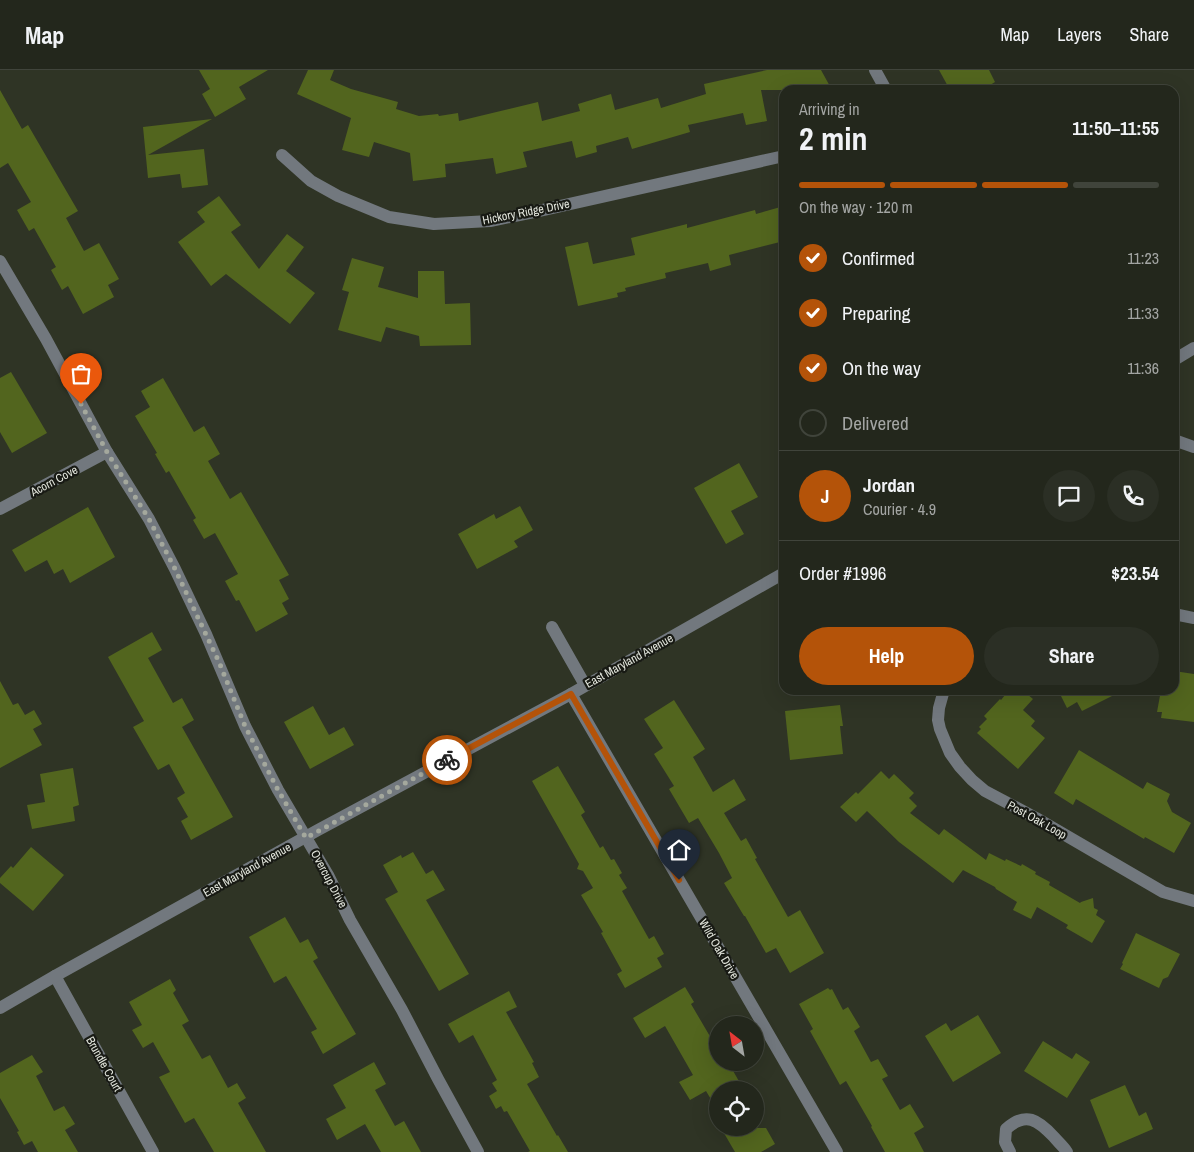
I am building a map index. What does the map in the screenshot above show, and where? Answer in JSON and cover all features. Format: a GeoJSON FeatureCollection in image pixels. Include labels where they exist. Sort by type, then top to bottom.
{"type":"FeatureCollection","features":[{"type":"Feature","properties":{"kind":"street"},"geometry":{"type":"LineString","coordinates":[[875,70],[883,85]]}},
{"type":"Feature","properties":{"kind":"street","name":"Hickory Ridge Drive"},"geometry":{"type":"LineString","coordinates":[[282,155],[311,181],[338,196],[389,217],[434,224],[490,221],[779,157]]}},
{"type":"Feature","properties":{"kind":"street","name":"Overcup Drive"},"geometry":{"type":"LineString","coordinates":[[0,261],[46,339],[107,452],[149,519],[210,642],[245,726],[278,790],[328,875],[350,920],[402,1010],[478,1152]]}},
{"type":"Feature","properties":{"kind":"street"},"geometry":{"type":"LineString","coordinates":[[1179,357],[1194,348]]}},
{"type":"Feature","properties":{"kind":"street"},"geometry":{"type":"LineString","coordinates":[[1179,442],[1194,447]]}},
{"type":"Feature","properties":{"kind":"street","name":"Acorn Cove"},"geometry":{"type":"LineString","coordinates":[[0,509],[107,452]]}},
{"type":"Feature","properties":{"kind":"street","name":"East Maryland Avenue"},"geometry":{"type":"LineString","coordinates":[[0,1008],[55,976],[571,694],[779,577]]}},
{"type":"Feature","properties":{"kind":"street"},"geometry":{"type":"LineString","coordinates":[[1179,615],[1194,618]]}},
{"type":"Feature","properties":{"kind":"street"},"geometry":{"type":"LineString","coordinates":[[552,627],[585,685]]}},
{"type":"Feature","properties":{"kind":"street","name":"Wild Oak Drive"},"geometry":{"type":"LineString","coordinates":[[571,694],[837,1152]]}},
{"type":"Feature","properties":{"kind":"street","name":"Post Oak Loop"},"geometry":{"type":"LineString","coordinates":[[943,695],[938,720],[950,753],[960,767],[985,791],[1036,818],[1163,892],[1194,901]]}},
{"type":"Feature","properties":{"kind":"street","name":"Brundle Court"},"geometry":{"type":"LineString","coordinates":[[55,976],[153,1152]]}},
{"type":"Feature","properties":{"kind":"street"},"geometry":{"type":"LineString","coordinates":[[1010,1152],[1005,1142],[1006,1129],[1013,1122],[1034,1120],[1043,1125],[1067,1152]]}},
{"type":"Feature","properties":{"kind":"building"},"geometry":{"type":"Polygon","coordinates":[[[199,70],[268,70],[239,87],[246,99],[215,117],[202,94],[210,89],[199,70]]]}},
{"type":"Feature","properties":{"kind":"building"},"geometry":{"type":"Polygon","coordinates":[[[308,70],[334,70],[330,80],[351,89],[398,102],[396,109],[419,116],[438,114],[439,116],[458,113],[459,121],[538,102],[542,121],[580,111],[578,104],[611,94],[615,110],[658,98],[661,108],[706,94],[704,84],[767,70],[821,70],[829,85],[779,85],[779,90],[761,90],[767,121],[746,125],[743,113],[688,125],[690,132],[632,149],[628,137],[596,146],[597,152],[576,158],[572,141],[523,152],[527,167],[496,174],[493,158],[445,164],[446,177],[413,181],[410,153],[374,142],[369,157],[342,150],[351,118],[297,94],[308,70]]]}},
{"type":"Feature","properties":{"kind":"building"},"geometry":{"type":"Polygon","coordinates":[[[939,70],[989,70],[995,82],[990,85],[947,85],[939,70]]]}},
{"type":"Feature","properties":{"kind":"building"},"geometry":{"type":"Polygon","coordinates":[[[0,90],[22,129],[28,125],[78,211],[66,218],[84,251],[99,243],[119,279],[108,285],[114,297],[83,314],[68,286],[62,290],[51,270],[56,267],[34,228],[29,231],[17,210],[31,202],[8,163],[0,168],[0,90]]]}},
{"type":"Feature","properties":{"kind":"building"},"geometry":{"type":"Polygon","coordinates":[[[212,119],[148,155],[204,149],[208,185],[182,188],[180,174],[148,178],[143,127],[212,119]]]}},
{"type":"Feature","properties":{"kind":"building"},"geometry":{"type":"Polygon","coordinates":[[[219,196],[241,225],[231,232],[259,269],[287,234],[304,247],[286,271],[315,293],[290,324],[226,274],[211,286],[178,242],[205,222],[197,212],[219,196]]]}},
{"type":"Feature","properties":{"kind":"building"},"geometry":{"type":"Polygon","coordinates":[[[779,207],[779,242],[729,255],[731,265],[710,271],[708,263],[665,273],[666,278],[625,288],[626,291],[617,293],[618,297],[578,306],[565,247],[588,242],[593,264],[635,255],[631,238],[687,224],[687,228],[755,210],[756,214],[779,207]]]}},
{"type":"Feature","properties":{"kind":"building"},"geometry":{"type":"Polygon","coordinates":[[[352,258],[384,267],[378,287],[418,298],[418,271],[444,271],[445,304],[470,303],[471,345],[420,346],[419,336],[386,327],[381,342],[338,330],[349,292],[342,290],[352,258]]]}},
{"type":"Feature","properties":{"kind":"building"},"geometry":{"type":"Polygon","coordinates":[[[11,372],[47,433],[12,453],[0,432],[0,378],[11,372]]]}},
{"type":"Feature","properties":{"kind":"building"},"geometry":{"type":"Polygon","coordinates":[[[163,378],[194,432],[204,426],[220,454],[208,461],[230,499],[241,492],[289,575],[279,580],[289,599],[282,603],[288,614],[256,632],[239,600],[236,601],[225,581],[238,574],[215,533],[204,539],[193,520],[196,518],[169,471],[166,473],[155,454],[157,453],[135,416],[150,407],[141,391],[163,378]]]}},
{"type":"Feature","properties":{"kind":"building"},"geometry":{"type":"Polygon","coordinates":[[[739,463],[758,497],[731,511],[744,534],[726,544],[694,488],[739,463]]]}},
{"type":"Feature","properties":{"kind":"building"},"geometry":{"type":"Polygon","coordinates":[[[520,506],[533,530],[514,541],[518,547],[477,569],[458,534],[494,514],[496,519],[520,506]]]}},
{"type":"Feature","properties":{"kind":"building"},"geometry":{"type":"Polygon","coordinates":[[[88,507],[115,557],[70,583],[63,569],[54,574],[47,560],[25,572],[12,550],[88,507]]]}},
{"type":"Feature","properties":{"kind":"building"},"geometry":{"type":"Polygon","coordinates":[[[152,632],[162,650],[148,658],[173,703],[182,698],[194,720],[182,727],[233,817],[191,840],[181,821],[188,817],[177,798],[185,793],[169,764],[158,770],[133,727],[144,721],[108,657],[152,632]]]}},
{"type":"Feature","properties":{"kind":"building"},"geometry":{"type":"Polygon","coordinates":[[[1179,672],[1194,674],[1194,722],[1161,718],[1162,712],[1157,712],[1160,695],[1179,695],[1179,672]]]}},
{"type":"Feature","properties":{"kind":"building"},"geometry":{"type":"Polygon","coordinates":[[[0,681],[13,705],[18,703],[25,715],[34,710],[42,724],[33,729],[42,745],[0,768],[0,681]]]}},
{"type":"Feature","properties":{"kind":"building"},"geometry":{"type":"Polygon","coordinates":[[[1005,695],[1028,695],[1033,699],[1023,710],[1035,721],[1031,726],[1045,738],[1018,769],[977,733],[981,729],[979,727],[987,719],[984,716],[1005,695]]]}},
{"type":"Feature","properties":{"kind":"building"},"geometry":{"type":"Polygon","coordinates":[[[1060,695],[1114,695],[1082,711],[1077,702],[1067,708],[1060,695]]]}},
{"type":"Feature","properties":{"kind":"building"},"geometry":{"type":"Polygon","coordinates":[[[674,700],[705,749],[693,757],[713,792],[734,779],[746,800],[724,813],[741,841],[746,838],[757,858],[755,859],[788,917],[800,910],[824,953],[790,973],[776,948],[766,953],[724,883],[732,878],[719,853],[698,818],[689,823],[669,789],[674,786],[654,754],[663,748],[644,719],[674,700]]]}},
{"type":"Feature","properties":{"kind":"building"},"geometry":{"type":"Polygon","coordinates":[[[840,705],[843,726],[840,726],[843,754],[790,760],[785,711],[840,705]]]}},
{"type":"Feature","properties":{"kind":"building"},"geometry":{"type":"Polygon","coordinates":[[[313,706],[329,735],[344,727],[354,745],[310,769],[284,722],[313,706]]]}},
{"type":"Feature","properties":{"kind":"building"},"geometry":{"type":"Polygon","coordinates":[[[1079,750],[1143,789],[1147,782],[1170,794],[1167,801],[1172,812],[1191,823],[1174,853],[1145,837],[1144,839],[1076,799],[1073,805],[1054,793],[1079,750]]]}},
{"type":"Feature","properties":{"kind":"building"},"geometry":{"type":"Polygon","coordinates":[[[558,766],[585,812],[581,815],[600,848],[603,846],[611,860],[614,859],[622,873],[619,875],[627,888],[622,891],[649,939],[654,936],[664,954],[657,958],[662,967],[625,988],[617,974],[622,971],[601,933],[603,932],[581,895],[593,888],[583,871],[577,869],[579,864],[532,781],[558,766]]]}},
{"type":"Feature","properties":{"kind":"building"},"geometry":{"type":"Polygon","coordinates":[[[73,768],[79,805],[73,807],[75,821],[32,829],[27,805],[45,802],[40,774],[73,768]]]}},
{"type":"Feature","properties":{"kind":"building"},"geometry":{"type":"Polygon","coordinates":[[[881,771],[889,779],[894,774],[914,793],[909,798],[917,806],[910,813],[939,835],[944,829],[986,860],[989,853],[1005,861],[1006,859],[1021,866],[1022,864],[1050,882],[1049,885],[1080,903],[1093,898],[1094,908],[1098,910],[1096,915],[1105,921],[1092,943],[1066,928],[1068,925],[1037,907],[1031,919],[1013,910],[1017,902],[995,887],[963,870],[953,883],[899,842],[867,811],[856,822],[840,807],[856,792],[858,794],[881,771]]]}},
{"type":"Feature","properties":{"kind":"building"},"geometry":{"type":"Polygon","coordinates":[[[31,847],[64,875],[33,911],[0,883],[0,878],[11,866],[13,868],[31,847]]]}},
{"type":"Feature","properties":{"kind":"building"},"geometry":{"type":"Polygon","coordinates":[[[413,852],[426,874],[433,870],[445,890],[426,900],[469,974],[439,991],[385,899],[398,892],[383,865],[401,855],[402,858],[413,852]]]}},
{"type":"Feature","properties":{"kind":"building"},"geometry":{"type":"Polygon","coordinates":[[[285,917],[300,943],[308,939],[318,958],[313,961],[356,1034],[323,1054],[311,1032],[317,1029],[286,976],[274,983],[249,937],[285,917]]]}},
{"type":"Feature","properties":{"kind":"building"},"geometry":{"type":"Polygon","coordinates":[[[1136,933],[1180,954],[1168,977],[1163,979],[1159,988],[1120,969],[1136,933]]]}},
{"type":"Feature","properties":{"kind":"building"},"geometry":{"type":"Polygon","coordinates":[[[170,979],[176,990],[173,993],[189,1021],[182,1025],[202,1059],[210,1055],[228,1088],[237,1083],[246,1098],[238,1103],[266,1152],[214,1152],[194,1118],[185,1123],[159,1077],[170,1072],[153,1042],[143,1048],[132,1030],[142,1025],[129,1002],[170,979]]]}},
{"type":"Feature","properties":{"kind":"building"},"geometry":{"type":"Polygon","coordinates":[[[685,987],[694,1002],[691,1004],[709,1035],[709,1071],[733,1071],[739,1081],[709,1081],[709,1096],[706,1091],[690,1100],[679,1082],[693,1075],[665,1026],[645,1038],[633,1018],[685,987]]]}},
{"type":"Feature","properties":{"kind":"building"},"geometry":{"type":"Polygon","coordinates":[[[828,988],[832,989],[843,1010],[848,1007],[860,1027],[854,1031],[871,1062],[878,1059],[888,1076],[882,1079],[900,1110],[910,1104],[924,1127],[914,1133],[924,1152],[885,1152],[846,1081],[840,1085],[810,1031],[813,1029],[799,1004],[828,988]]]}},
{"type":"Feature","properties":{"kind":"building"},"geometry":{"type":"Polygon","coordinates":[[[509,991],[517,1007],[506,1012],[534,1062],[532,1063],[539,1077],[527,1084],[568,1152],[528,1152],[530,1151],[507,1111],[504,1112],[501,1106],[496,1109],[489,1096],[497,1091],[492,1083],[497,1080],[473,1035],[459,1043],[448,1024],[509,991]]]}},
{"type":"Feature","properties":{"kind":"building"},"geometry":{"type":"Polygon","coordinates":[[[978,1015],[1001,1053],[953,1082],[925,1036],[946,1023],[951,1031],[978,1015]]]}},
{"type":"Feature","properties":{"kind":"building"},"geometry":{"type":"Polygon","coordinates":[[[1043,1041],[1072,1059],[1076,1053],[1090,1062],[1067,1098],[1024,1071],[1043,1041]]]}},
{"type":"Feature","properties":{"kind":"building"},"geometry":{"type":"Polygon","coordinates":[[[32,1055],[43,1072],[36,1076],[54,1111],[64,1106],[75,1124],[65,1130],[78,1152],[38,1152],[32,1141],[24,1145],[17,1132],[19,1131],[0,1098],[0,1073],[32,1055]]]}},
{"type":"Feature","properties":{"kind":"building"},"geometry":{"type":"Polygon","coordinates":[[[374,1062],[386,1084],[375,1090],[395,1126],[404,1121],[421,1152],[381,1152],[365,1124],[337,1140],[326,1119],[346,1108],[333,1085],[374,1062]]]}},
{"type":"Feature","properties":{"kind":"building"},"geometry":{"type":"Polygon","coordinates":[[[1125,1085],[1139,1116],[1146,1112],[1153,1129],[1109,1148],[1090,1100],[1125,1085]]]}},
{"type":"Feature","properties":{"kind":"building"},"geometry":{"type":"Polygon","coordinates":[[[764,1128],[766,1128],[775,1144],[761,1152],[735,1152],[726,1136],[764,1136],[764,1128]]]}},
{"type":"Feature","properties":{"kind":"way so far"},"geometry":{"type":"LineString","coordinates":[[81,404],[107,452],[149,519],[175,569],[225,675],[245,726],[278,790],[306,838],[447,760]]}},
{"type":"Feature","properties":{"kind":"route"},"geometry":{"type":"LineString","coordinates":[[447,760],[571,694],[679,880]]}}]}
